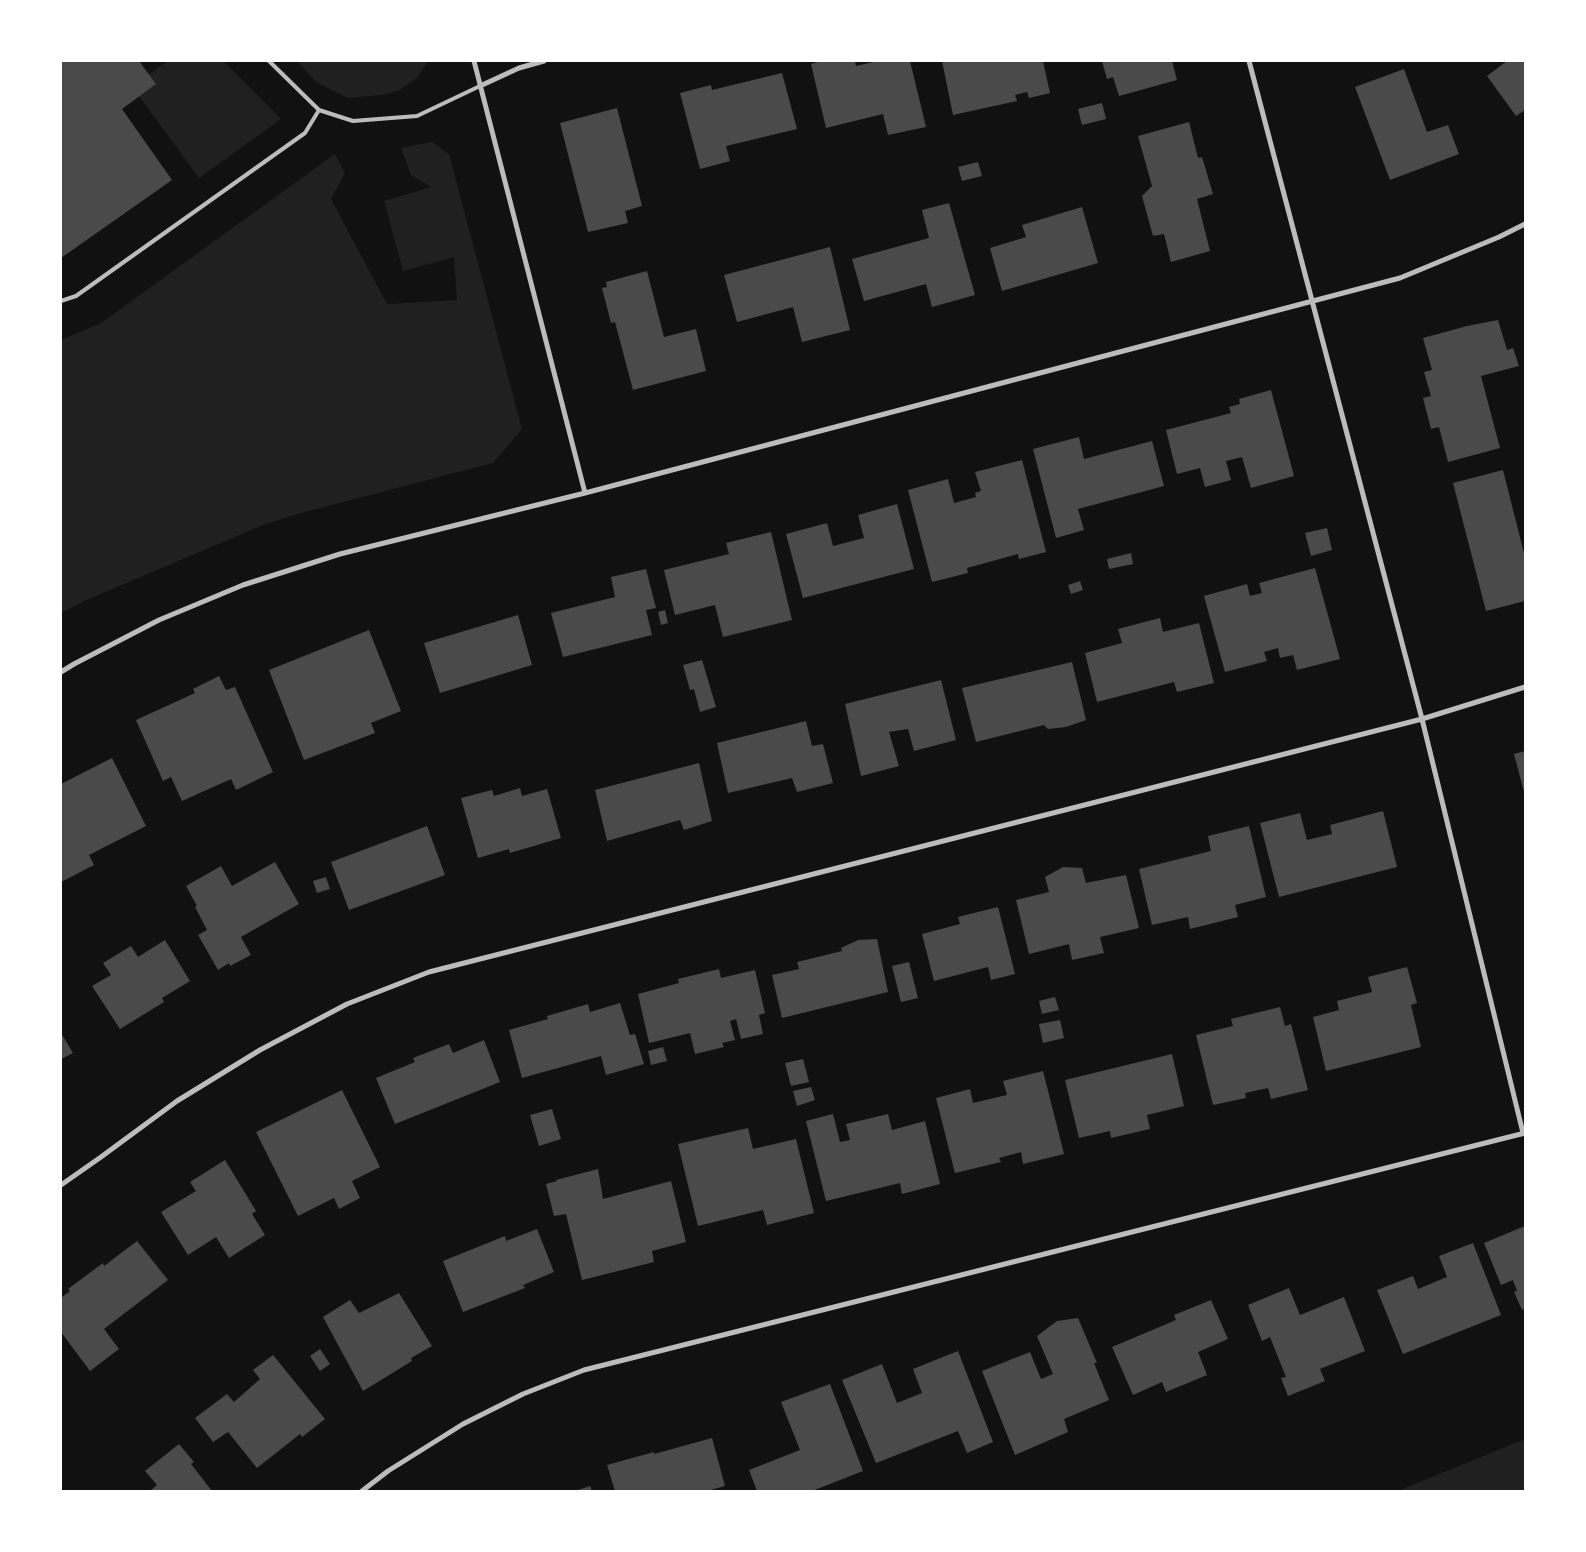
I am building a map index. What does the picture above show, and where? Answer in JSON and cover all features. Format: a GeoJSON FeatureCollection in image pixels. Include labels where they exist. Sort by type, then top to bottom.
{"type":"FeatureCollection","features":[{"type":"Feature","properties":{"kind":"street"},"geometry":{"type":"LineString","coordinates":[[474,61],[585,493]]}},
{"type":"Feature","properties":{"kind":"street"},"geometry":{"type":"LineString","coordinates":[[480,86],[519,68],[544,61]]}},
{"type":"Feature","properties":{"kind":"street"},"geometry":{"type":"LineString","coordinates":[[362,1491],[388,1471],[463,1424],[523,1394],[584,1370],[1524,1133],[1422,719],[1249,61]]}},
{"type":"Feature","properties":{"kind":"street"},"geometry":{"type":"LineString","coordinates":[[61,672],[159,620],[243,585],[340,554],[585,493],[1400,278],[1499,237],[1525,224]]}},
{"type":"Feature","properties":{"kind":"street"},"geometry":{"type":"LineString","coordinates":[[61,1184],[101,1157],[176,1101],[260,1050],[347,1004],[429,972],[1422,719],[1525,687]]}},
{"type":"Feature","properties":{"kind":"lane"},"geometry":{"type":"LineString","coordinates":[[269,61],[320,110],[353,121],[417,116],[480,86]]}},
{"type":"Feature","properties":{"kind":"lane"},"geometry":{"type":"LineString","coordinates":[[61,301],[76,296],[305,133],[320,110]]}},
{"type":"Feature","properties":{"kind":"shaded area"},"geometry":{"type":"Polygon","coordinates":[[[168,61],[223,61],[281,119],[199,178],[139,96],[149,74],[168,61]]]}},
{"type":"Feature","properties":{"kind":"shaded area"},"geometry":{"type":"Polygon","coordinates":[[[297,61],[427,61],[427,63],[416,79],[398,91],[381,95],[348,98],[316,82],[297,61]]]}},
{"type":"Feature","properties":{"kind":"shaded area"},"geometry":{"type":"Polygon","coordinates":[[[432,142],[449,154],[522,429],[493,463],[297,514],[263,525],[84,601],[61,613],[61,340],[101,323],[335,154],[345,173],[331,199],[387,304],[457,300],[454,257],[403,271],[384,201],[431,187],[411,175],[401,148],[432,142]]]}},
{"type":"Feature","properties":{"kind":"shaded area"},"geometry":{"type":"Polygon","coordinates":[[[1525,1439],[1525,1491],[1398,1491],[1525,1439]]]}},
{"type":"Feature","properties":{"kind":"building"},"geometry":{"type":"Polygon","coordinates":[[[61,61],[139,61],[156,84],[122,109],[172,180],[61,258],[61,61]]]}},
{"type":"Feature","properties":{"kind":"building"},"geometry":{"type":"Polygon","coordinates":[[[821,61],[855,61],[856,66],[878,61],[910,61],[926,127],[888,135],[883,114],[826,128],[811,64],[821,61]]]}},
{"type":"Feature","properties":{"kind":"building"},"geometry":{"type":"Polygon","coordinates":[[[942,61],[1043,61],[1050,93],[1029,98],[1027,92],[1015,95],[1017,101],[953,115],[942,61]]]}},
{"type":"Feature","properties":{"kind":"building"},"geometry":{"type":"Polygon","coordinates":[[[1102,61],[1172,61],[1177,80],[1119,96],[1113,77],[1107,79],[1102,61]]]}},
{"type":"Feature","properties":{"kind":"building"},"geometry":{"type":"Polygon","coordinates":[[[1507,61],[1525,61],[1525,110],[1516,116],[1487,76],[1507,61]]]}},
{"type":"Feature","properties":{"kind":"building"},"geometry":{"type":"Polygon","coordinates":[[[1404,69],[1427,132],[1448,125],[1459,154],[1390,180],[1355,87],[1404,69]]]}},
{"type":"Feature","properties":{"kind":"building"},"geometry":{"type":"Polygon","coordinates":[[[782,73],[797,129],[726,146],[730,161],[700,169],[680,93],[711,85],[712,90],[782,73]]]}},
{"type":"Feature","properties":{"kind":"building"},"geometry":{"type":"Polygon","coordinates":[[[1102,103],[1106,119],[1082,125],[1078,109],[1102,103]]]}},
{"type":"Feature","properties":{"kind":"building"},"geometry":{"type":"Polygon","coordinates":[[[617,108],[642,206],[625,211],[628,223],[588,232],[560,123],[617,108]]]}},
{"type":"Feature","properties":{"kind":"building"},"geometry":{"type":"Polygon","coordinates":[[[1189,122],[1198,158],[1202,157],[1213,194],[1197,199],[1210,251],[1171,262],[1164,234],[1153,236],[1142,196],[1152,186],[1138,136],[1189,122]]]}},
{"type":"Feature","properties":{"kind":"building"},"geometry":{"type":"Polygon","coordinates":[[[978,162],[982,176],[962,181],[958,167],[978,162]]]}},
{"type":"Feature","properties":{"kind":"building"},"geometry":{"type":"Polygon","coordinates":[[[949,203],[975,295],[932,307],[926,284],[864,301],[852,259],[929,238],[922,210],[949,203]]]}},
{"type":"Feature","properties":{"kind":"building"},"geometry":{"type":"Polygon","coordinates":[[[1082,207],[1098,263],[1002,291],[990,248],[1026,237],[1022,225],[1082,207]]]}},
{"type":"Feature","properties":{"kind":"building"},"geometry":{"type":"Polygon","coordinates":[[[830,247],[850,330],[802,342],[793,307],[737,322],[724,275],[830,247]]]}},
{"type":"Feature","properties":{"kind":"building"},"geometry":{"type":"Polygon","coordinates":[[[647,271],[664,337],[696,329],[706,371],[633,390],[615,322],[611,323],[602,288],[607,287],[606,282],[647,271]]]}},
{"type":"Feature","properties":{"kind":"building"},"geometry":{"type":"Polygon","coordinates":[[[1498,320],[1507,350],[1513,348],[1519,366],[1481,376],[1500,448],[1448,462],[1439,427],[1431,429],[1423,398],[1431,396],[1424,372],[1432,370],[1423,338],[1498,320]]]}},
{"type":"Feature","properties":{"kind":"building"},"geometry":{"type":"Polygon","coordinates":[[[1271,390],[1294,476],[1251,488],[1242,457],[1226,461],[1231,480],[1205,487],[1200,468],[1177,474],[1166,430],[1231,413],[1229,407],[1240,404],[1239,399],[1271,390]]]}},
{"type":"Feature","properties":{"kind":"building"},"geometry":{"type":"Polygon","coordinates":[[[1079,437],[1084,459],[1152,441],[1164,486],[1078,509],[1084,530],[1056,538],[1033,449],[1079,437]]]}},
{"type":"Feature","properties":{"kind":"building"},"geometry":{"type":"Polygon","coordinates":[[[1022,460],[1046,552],[1019,559],[1018,554],[967,568],[968,573],[932,582],[908,490],[948,479],[954,503],[976,497],[975,493],[981,491],[975,472],[1022,460]]]}},
{"type":"Feature","properties":{"kind":"building"},"geometry":{"type":"Polygon","coordinates":[[[1503,470],[1525,557],[1525,601],[1486,611],[1453,483],[1503,470]]]}},
{"type":"Feature","properties":{"kind":"building"},"geometry":{"type":"Polygon","coordinates":[[[897,504],[914,569],[803,598],[786,534],[827,523],[833,546],[864,538],[858,515],[897,504]]]}},
{"type":"Feature","properties":{"kind":"building"},"geometry":{"type":"Polygon","coordinates":[[[1327,528],[1332,550],[1311,556],[1305,533],[1327,528]]]}},
{"type":"Feature","properties":{"kind":"building"},"geometry":{"type":"Polygon","coordinates":[[[771,532],[792,620],[723,637],[715,605],[675,615],[664,570],[729,554],[726,543],[771,532]]]}},
{"type":"Feature","properties":{"kind":"building"},"geometry":{"type":"Polygon","coordinates":[[[1131,553],[1133,564],[1109,569],[1107,559],[1131,553]]]}},
{"type":"Feature","properties":{"kind":"building"},"geometry":{"type":"Polygon","coordinates":[[[1315,568],[1340,659],[1297,670],[1293,655],[1280,658],[1278,648],[1264,652],[1267,661],[1225,672],[1204,596],[1247,584],[1250,596],[1262,593],[1259,583],[1315,568]]]}},
{"type":"Feature","properties":{"kind":"building"},"geometry":{"type":"Polygon","coordinates":[[[646,569],[656,608],[646,610],[652,635],[563,657],[551,613],[615,597],[611,577],[646,569]]]}},
{"type":"Feature","properties":{"kind":"building"},"geometry":{"type":"Polygon","coordinates":[[[1080,581],[1083,590],[1071,594],[1068,585],[1080,581]]]}},
{"type":"Feature","properties":{"kind":"building"},"geometry":{"type":"Polygon","coordinates":[[[665,610],[668,623],[661,625],[658,612],[665,610]]]}},
{"type":"Feature","properties":{"kind":"building"},"geometry":{"type":"Polygon","coordinates":[[[518,615],[532,665],[440,693],[424,643],[518,615]]]}},
{"type":"Feature","properties":{"kind":"building"},"geometry":{"type":"Polygon","coordinates":[[[1160,618],[1163,632],[1199,623],[1214,683],[1177,692],[1174,682],[1097,702],[1085,653],[1122,643],[1118,629],[1160,618]]]}},
{"type":"Feature","properties":{"kind":"building"},"geometry":{"type":"Polygon","coordinates":[[[369,630],[401,711],[371,723],[375,733],[304,760],[269,670],[369,630]]]}},
{"type":"Feature","properties":{"kind":"building"},"geometry":{"type":"Polygon","coordinates":[[[702,660],[716,707],[700,712],[694,689],[690,690],[683,665],[702,660]]]}},
{"type":"Feature","properties":{"kind":"building"},"geometry":{"type":"Polygon","coordinates":[[[1072,662],[1086,720],[1066,727],[1048,729],[1044,725],[976,742],[962,688],[1072,662]]]}},
{"type":"Feature","properties":{"kind":"building"},"geometry":{"type":"Polygon","coordinates":[[[219,676],[226,690],[235,687],[273,772],[236,790],[231,779],[182,801],[171,777],[163,781],[136,720],[195,693],[193,689],[219,676]]]}},
{"type":"Feature","properties":{"kind":"building"},"geometry":{"type":"Polygon","coordinates":[[[941,680],[956,740],[914,751],[908,729],[889,732],[899,766],[861,776],[845,704],[941,680]]]}},
{"type":"Feature","properties":{"kind":"building"},"geometry":{"type":"Polygon","coordinates":[[[806,721],[812,746],[823,744],[833,783],[797,792],[792,778],[728,793],[717,743],[806,721]]]}},
{"type":"Feature","properties":{"kind":"building"},"geometry":{"type":"Polygon","coordinates":[[[1525,751],[1525,792],[1524,792],[1514,754],[1525,751]]]}},
{"type":"Feature","properties":{"kind":"building"},"geometry":{"type":"Polygon","coordinates":[[[112,758],[146,826],[89,855],[94,865],[61,882],[61,784],[112,758]]]}},
{"type":"Feature","properties":{"kind":"building"},"geometry":{"type":"Polygon","coordinates":[[[699,763],[712,821],[684,830],[680,820],[607,841],[595,790],[699,763]]]}},
{"type":"Feature","properties":{"kind":"building"},"geometry":{"type":"Polygon","coordinates":[[[520,788],[522,796],[547,789],[561,838],[510,853],[509,849],[478,858],[461,798],[492,790],[494,796],[520,788]]]}},
{"type":"Feature","properties":{"kind":"building"},"geometry":{"type":"Polygon","coordinates":[[[1383,811],[1397,867],[1279,897],[1260,823],[1300,813],[1307,840],[1332,834],[1330,825],[1383,811]]]}},
{"type":"Feature","properties":{"kind":"building"},"geometry":{"type":"Polygon","coordinates":[[[427,826],[445,875],[349,910],[331,862],[427,826]]]}},
{"type":"Feature","properties":{"kind":"building"},"geometry":{"type":"Polygon","coordinates":[[[1249,826],[1266,897],[1235,905],[1238,917],[1190,929],[1188,917],[1152,925],[1139,869],[1211,851],[1208,836],[1249,826]]]}},
{"type":"Feature","properties":{"kind":"building"},"geometry":{"type":"Polygon","coordinates":[[[275,862],[299,904],[241,937],[251,955],[230,966],[229,963],[218,970],[198,935],[207,930],[186,886],[221,866],[232,886],[275,862]]]}},
{"type":"Feature","properties":{"kind":"building"},"geometry":{"type":"Polygon","coordinates":[[[1063,867],[1082,868],[1086,883],[1126,875],[1139,928],[1100,937],[1104,953],[1072,960],[1069,944],[1029,954],[1016,900],[1049,892],[1045,877],[1063,867]]]}},
{"type":"Feature","properties":{"kind":"building"},"geometry":{"type":"Polygon","coordinates":[[[326,877],[330,889],[317,893],[313,881],[326,877]]]}},
{"type":"Feature","properties":{"kind":"building"},"geometry":{"type":"Polygon","coordinates":[[[998,907],[1015,974],[991,980],[988,967],[934,981],[922,934],[960,924],[958,917],[998,907]]]}},
{"type":"Feature","properties":{"kind":"building"},"geometry":{"type":"Polygon","coordinates":[[[877,939],[888,992],[782,1018],[772,975],[799,969],[797,962],[842,951],[841,948],[858,940],[877,939]]]}},
{"type":"Feature","properties":{"kind":"building"},"geometry":{"type":"Polygon","coordinates":[[[165,940],[190,981],[162,998],[164,1002],[120,1029],[92,986],[111,975],[103,963],[131,946],[138,957],[165,940]]]}},
{"type":"Feature","properties":{"kind":"building"},"geometry":{"type":"Polygon","coordinates":[[[909,962],[918,998],[901,1002],[892,966],[909,962]]]}},
{"type":"Feature","properties":{"kind":"building"},"geometry":{"type":"Polygon","coordinates":[[[1407,967],[1417,1003],[1411,1005],[1421,1047],[1326,1071],[1313,1017],[1339,1010],[1337,1001],[1372,992],[1368,977],[1407,967]]]}},
{"type":"Feature","properties":{"kind":"building"},"geometry":{"type":"Polygon","coordinates":[[[719,969],[721,978],[755,970],[765,1013],[759,1015],[763,1034],[741,1039],[736,1019],[730,1021],[735,1040],[722,1043],[724,1047],[695,1054],[690,1033],[649,1043],[638,994],[679,983],[678,979],[719,969]]]}},
{"type":"Feature","properties":{"kind":"building"},"geometry":{"type":"Polygon","coordinates":[[[1055,997],[1059,1010],[1042,1014],[1039,1001],[1055,997]]]}},
{"type":"Feature","properties":{"kind":"building"},"geometry":{"type":"Polygon","coordinates":[[[620,1003],[630,1035],[635,1034],[644,1064],[606,1075],[601,1056],[522,1078],[509,1030],[548,1019],[547,1016],[588,1004],[590,1012],[620,1003]]]}},
{"type":"Feature","properties":{"kind":"building"},"geometry":{"type":"Polygon","coordinates":[[[1280,1007],[1285,1026],[1291,1024],[1308,1090],[1271,1099],[1268,1088],[1245,1093],[1246,1098],[1213,1105],[1196,1035],[1233,1026],[1231,1019],[1280,1007]]]}},
{"type":"Feature","properties":{"kind":"building"},"geometry":{"type":"Polygon","coordinates":[[[1060,1020],[1064,1038],[1043,1043],[1039,1024],[1060,1020]]]}},
{"type":"Feature","properties":{"kind":"building"},"geometry":{"type":"Polygon","coordinates":[[[61,1033],[73,1053],[61,1059],[61,1033]]]}},
{"type":"Feature","properties":{"kind":"building"},"geometry":{"type":"Polygon","coordinates":[[[484,1040],[500,1082],[395,1124],[376,1078],[415,1062],[413,1058],[449,1044],[453,1053],[484,1040]]]}},
{"type":"Feature","properties":{"kind":"building"},"geometry":{"type":"Polygon","coordinates":[[[663,1047],[667,1061],[651,1065],[648,1051],[663,1047]]]}},
{"type":"Feature","properties":{"kind":"building"},"geometry":{"type":"Polygon","coordinates":[[[1172,1054],[1184,1106],[1147,1115],[1150,1129],[1111,1138],[1110,1131],[1079,1138],[1065,1080],[1172,1054]]]}},
{"type":"Feature","properties":{"kind":"building"},"geometry":{"type":"Polygon","coordinates":[[[803,1059],[809,1082],[791,1086],[785,1063],[803,1059]]]}},
{"type":"Feature","properties":{"kind":"building"},"geometry":{"type":"Polygon","coordinates":[[[1043,1071],[1064,1154],[1023,1164],[1021,1152],[999,1158],[1001,1162],[955,1173],[936,1098],[970,1089],[973,1103],[1007,1095],[1003,1081],[1043,1071]]]}},
{"type":"Feature","properties":{"kind":"building"},"geometry":{"type":"Polygon","coordinates":[[[811,1087],[815,1100],[797,1106],[793,1091],[811,1087]]]}},
{"type":"Feature","properties":{"kind":"building"},"geometry":{"type":"Polygon","coordinates":[[[342,1090],[380,1167],[352,1181],[360,1198],[339,1209],[334,1198],[298,1216],[256,1132],[342,1090]]]}},
{"type":"Feature","properties":{"kind":"building"},"geometry":{"type":"Polygon","coordinates":[[[552,1109],[561,1139],[539,1146],[530,1115],[552,1109]]]}},
{"type":"Feature","properties":{"kind":"building"},"geometry":{"type":"Polygon","coordinates":[[[833,1114],[840,1142],[850,1140],[846,1124],[888,1114],[892,1130],[925,1121],[940,1184],[902,1194],[900,1183],[826,1201],[806,1121],[833,1114]]]}},
{"type":"Feature","properties":{"kind":"building"},"geometry":{"type":"Polygon","coordinates":[[[748,1128],[753,1149],[796,1139],[814,1213],[767,1225],[763,1210],[698,1226],[678,1144],[748,1128]]]}},
{"type":"Feature","properties":{"kind":"building"},"geometry":{"type":"Polygon","coordinates":[[[225,1160],[256,1211],[252,1214],[265,1235],[229,1258],[216,1237],[188,1255],[161,1212],[196,1191],[190,1182],[225,1160]]]}},
{"type":"Feature","properties":{"kind":"building"},"geometry":{"type":"Polygon","coordinates":[[[598,1169],[603,1199],[671,1181],[686,1242],[652,1251],[654,1262],[582,1280],[566,1214],[554,1216],[546,1184],[598,1169]]]}},
{"type":"Feature","properties":{"kind":"building"},"geometry":{"type":"Polygon","coordinates":[[[1525,1226],[1525,1309],[1522,1310],[1514,1292],[1517,1291],[1513,1280],[1501,1285],[1484,1243],[1525,1226]]]}},
{"type":"Feature","properties":{"kind":"building"},"geometry":{"type":"Polygon","coordinates":[[[537,1229],[554,1272],[523,1285],[525,1288],[463,1312],[443,1261],[505,1236],[506,1241],[537,1229]]]}},
{"type":"Feature","properties":{"kind":"building"},"geometry":{"type":"Polygon","coordinates":[[[137,1241],[168,1280],[104,1329],[119,1349],[90,1371],[61,1332],[61,1298],[70,1291],[68,1289],[103,1263],[104,1266],[137,1241]]]}},
{"type":"Feature","properties":{"kind":"building"},"geometry":{"type":"Polygon","coordinates":[[[1473,1243],[1501,1315],[1403,1354],[1377,1290],[1413,1276],[1418,1289],[1447,1277],[1439,1256],[1473,1243]]]}},
{"type":"Feature","properties":{"kind":"building"},"geometry":{"type":"Polygon","coordinates":[[[1289,1288],[1300,1315],[1344,1297],[1365,1351],[1320,1369],[1325,1381],[1288,1396],[1281,1378],[1286,1377],[1270,1337],[1262,1341],[1248,1305],[1289,1288]]]}},
{"type":"Feature","properties":{"kind":"building"},"geometry":{"type":"Polygon","coordinates":[[[399,1293],[432,1346],[411,1358],[412,1361],[363,1391],[323,1317],[350,1300],[359,1313],[399,1293]]]}},
{"type":"Feature","properties":{"kind":"building"},"geometry":{"type":"Polygon","coordinates":[[[1211,1300],[1228,1339],[1198,1352],[1207,1375],[1166,1392],[1162,1382],[1133,1395],[1112,1347],[1176,1320],[1174,1315],[1211,1300]]]}},
{"type":"Feature","properties":{"kind":"building"},"geometry":{"type":"Polygon","coordinates":[[[1078,1318],[1097,1363],[1094,1363],[1109,1400],[1064,1419],[1068,1432],[1015,1455],[982,1371],[1030,1352],[1041,1379],[1053,1374],[1037,1336],[1057,1321],[1078,1318]]]}},
{"type":"Feature","properties":{"kind":"building"},"geometry":{"type":"Polygon","coordinates":[[[320,1349],[330,1364],[320,1371],[310,1356],[320,1349]]]}},
{"type":"Feature","properties":{"kind":"building"},"geometry":{"type":"Polygon","coordinates":[[[958,1351],[993,1442],[967,1453],[958,1431],[876,1463],[842,1380],[882,1364],[897,1403],[922,1393],[913,1369],[958,1351]]]}},
{"type":"Feature","properties":{"kind":"building"},"geometry":{"type":"Polygon","coordinates":[[[273,1355],[325,1419],[302,1437],[300,1434],[257,1468],[228,1432],[213,1442],[195,1418],[227,1394],[234,1402],[260,1379],[253,1370],[273,1355]]]}},
{"type":"Feature","properties":{"kind":"building"},"geometry":{"type":"Polygon","coordinates":[[[830,1384],[863,1471],[812,1491],[757,1491],[749,1470],[800,1450],[781,1402],[830,1384]]]}},
{"type":"Feature","properties":{"kind":"building"},"geometry":{"type":"Polygon","coordinates":[[[712,1438],[725,1486],[707,1491],[615,1491],[607,1465],[712,1438]]]}},
{"type":"Feature","properties":{"kind":"building"},"geometry":{"type":"Polygon","coordinates":[[[179,1444],[194,1462],[191,1464],[212,1491],[150,1491],[157,1485],[145,1471],[179,1444]]]}},
{"type":"Feature","properties":{"kind":"building"},"geometry":{"type":"Polygon","coordinates":[[[590,1486],[592,1491],[578,1491],[578,1490],[590,1486]]]}}]}
